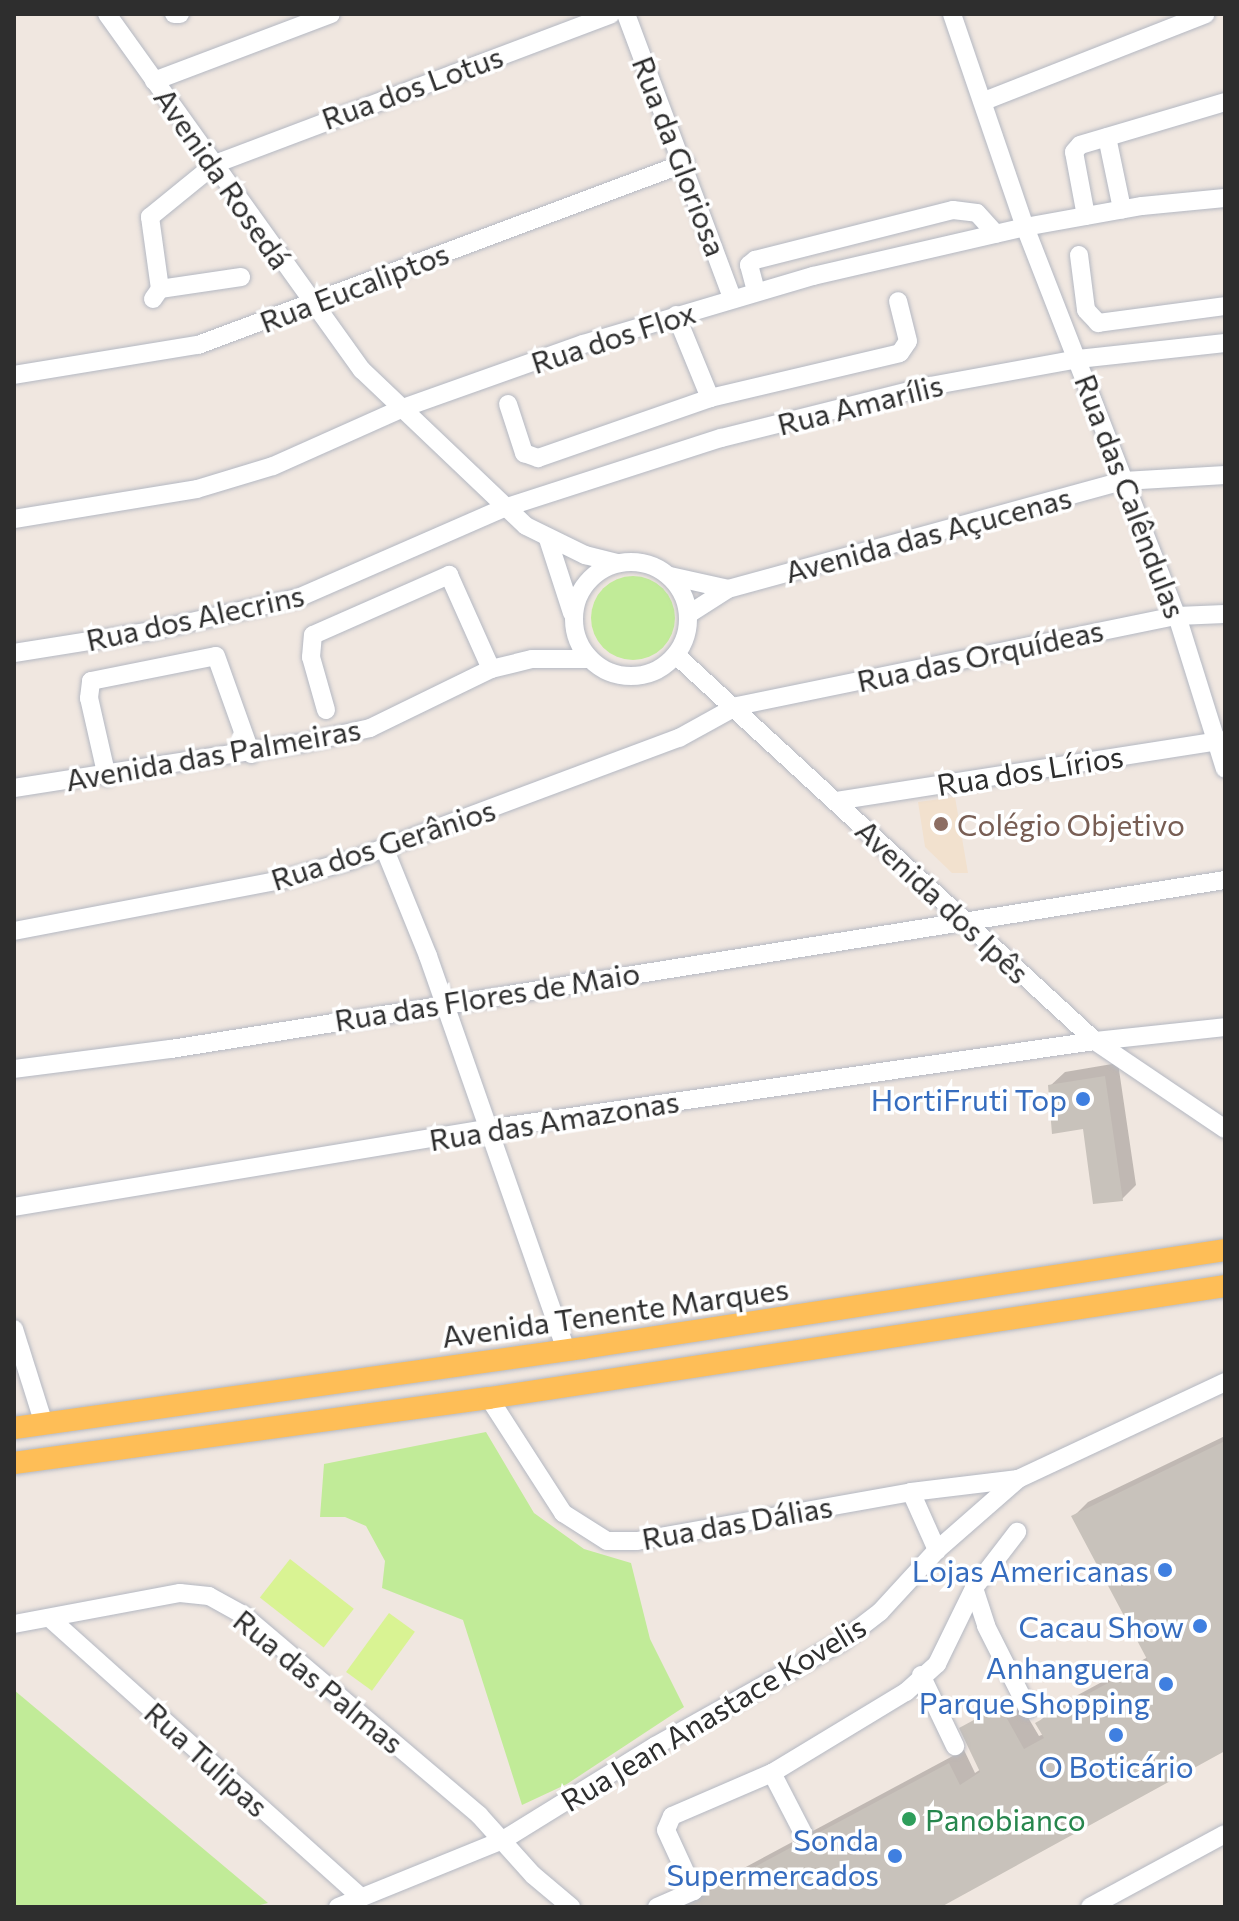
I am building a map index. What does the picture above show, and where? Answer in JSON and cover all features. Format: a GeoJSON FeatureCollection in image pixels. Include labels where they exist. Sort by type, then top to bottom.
{"type":"FeatureCollection","features":[{"type":"Feature","properties":{"kind":"main road","name":"Avenida Tenente Marques"},"geometry":{"type":"LineString","coordinates":[[14,1428],[566,1350],[1225,1250]]}},
{"type":"Feature","properties":{"kind":"main road"},"geometry":{"type":"LineString","coordinates":[[14,1463],[489,1398],[1225,1286]]}},
{"type":"Feature","properties":{"kind":"street","name":"Avenida Rosedá"},"geometry":{"type":"LineString","coordinates":[[107,14],[310,302],[362,370],[504,508],[548,539],[617,563]]}},
{"type":"Feature","properties":{"kind":"street"},"geometry":{"type":"LineString","coordinates":[[174,14],[180,14]]}},
{"type":"Feature","properties":{"kind":"street"},"geometry":{"type":"LineString","coordinates":[[154,81],[331,14]]}},
{"type":"Feature","properties":{"kind":"street","name":"Rua dos Lotus"},"geometry":{"type":"LineString","coordinates":[[241,277],[156,294],[150,217],[215,164],[611,14]]}},
{"type":"Feature","properties":{"kind":"street","name":"Rua da Gloriosa"},"geometry":{"type":"LineString","coordinates":[[626,14],[685,163],[732,298]]}},
{"type":"Feature","properties":{"kind":"street","name":"Rua das Calêndulas"},"geometry":{"type":"LineString","coordinates":[[952,14],[1025,227],[1177,616],[1221,740],[1225,769]]}},
{"type":"Feature","properties":{"kind":"street"},"geometry":{"type":"LineString","coordinates":[[984,101],[1206,14]]}},
{"type":"Feature","properties":{"kind":"street"},"geometry":{"type":"LineString","coordinates":[[1086,216],[1074,152],[1107,137],[1225,102]]}},
{"type":"Feature","properties":{"kind":"street"},"geometry":{"type":"LineString","coordinates":[[1107,137],[1122,209]]}},
{"type":"Feature","properties":{"kind":"street","name":"Rua Eucaliptos"},"geometry":{"type":"LineString","coordinates":[[14,375],[198,345],[685,163]]}},
{"type":"Feature","properties":{"kind":"street","name":"Rua dos Flox"},"geometry":{"type":"LineString","coordinates":[[14,519],[197,489],[273,466],[403,408],[756,291],[1025,227],[1122,209],[1225,198]]}},
{"type":"Feature","properties":{"kind":"street"},"geometry":{"type":"LineString","coordinates":[[756,291],[749,265],[755,260],[953,210],[977,213],[996,234]]}},
{"type":"Feature","properties":{"kind":"street"},"geometry":{"type":"LineString","coordinates":[[1079,255],[1086,310],[1098,323],[1225,306]]}},
{"type":"Feature","properties":{"kind":"street"},"geometry":{"type":"LineString","coordinates":[[508,404],[524,453],[531,460],[710,398],[905,351],[908,341],[898,301]]}},
{"type":"Feature","properties":{"kind":"street"},"geometry":{"type":"LineString","coordinates":[[676,315],[710,398]]}},
{"type":"Feature","properties":{"kind":"street","name":"Rua Amarílis"},"geometry":{"type":"LineString","coordinates":[[504,508],[721,438],[930,386],[1078,359],[1225,343]]}},
{"type":"Feature","properties":{"kind":"street","name":"Avenida das Açucenas"},"geometry":{"type":"LineString","coordinates":[[689,614],[728,589],[1124,481],[1225,475]]}},
{"type":"Feature","properties":{"kind":"street","name":"Rua dos Alecrins"},"geometry":{"type":"LineString","coordinates":[[14,653],[151,631],[298,598],[504,508]]}},
{"type":"Feature","properties":{"kind":"street"},"geometry":{"type":"LineString","coordinates":[[548,539],[575,632],[590,659],[616,674],[632,676],[663,667],[676,655],[684,640],[689,614],[670,576],[645,563],[617,563],[583,588],[573,617]]}},
{"type":"Feature","properties":{"kind":"street"},"geometry":{"type":"LineString","coordinates":[[326,710],[311,657],[313,635],[449,575],[491,669]]}},
{"type":"Feature","properties":{"kind":"street","name":"Avenida das Açucenas"},"geometry":{"type":"LineString","coordinates":[[670,576],[728,589]]}},
{"type":"Feature","properties":{"kind":"street","name":"Rua das Orquídeas"},"geometry":{"type":"LineString","coordinates":[[737,706],[1177,616],[1225,614]]}},
{"type":"Feature","properties":{"kind":"street","name":"Avenida dos Ipês"},"geometry":{"type":"LineString","coordinates":[[676,655],[737,706],[960,922],[1095,1041],[1225,1129]]}},
{"type":"Feature","properties":{"kind":"street"},"geometry":{"type":"LineString","coordinates":[[107,777],[89,698],[91,681],[216,656],[251,754]]}},
{"type":"Feature","properties":{"kind":"street","name":"Avenida das Palmeiras"},"geometry":{"type":"LineString","coordinates":[[14,788],[251,754],[370,728],[491,669],[532,659],[590,659]]}},
{"type":"Feature","properties":{"kind":"street","name":"Rua dos Gerânios"},"geometry":{"type":"LineString","coordinates":[[14,931],[281,880],[385,850],[679,738],[737,706]]}},
{"type":"Feature","properties":{"kind":"street","name":"Rua dos Lírios"},"geometry":{"type":"LineString","coordinates":[[836,801],[1221,740]]}},
{"type":"Feature","properties":{"kind":"street"},"geometry":{"type":"LineString","coordinates":[[385,850],[443,1002],[566,1350]]}},
{"type":"Feature","properties":{"kind":"street","name":"Rua das Flores de Maio"},"geometry":{"type":"LineString","coordinates":[[14,1069],[171,1049],[443,1002],[1225,880]]}},
{"type":"Feature","properties":{"kind":"street","name":"Rua das Amazonas"},"geometry":{"type":"LineString","coordinates":[[14,1207],[487,1129],[1095,1041],[1225,1027]]}},
{"type":"Feature","properties":{"kind":"street"},"geometry":{"type":"LineString","coordinates":[[14,1329],[44,1424]]}},
{"type":"Feature","properties":{"kind":"street","name":"Rua Jean Anastace Kovelis"},"geometry":{"type":"LineString","coordinates":[[338,1907],[503,1840],[655,1746],[841,1642],[880,1612],[937,1550],[1018,1479],[1225,1382]]}},
{"type":"Feature","properties":{"kind":"street","name":"Rua das Dálias"},"geometry":{"type":"LineString","coordinates":[[489,1398],[563,1513],[607,1541],[637,1541],[911,1492],[1018,1479]]}},
{"type":"Feature","properties":{"kind":"street"},"geometry":{"type":"LineString","coordinates":[[911,1492],[937,1550]]}},
{"type":"Feature","properties":{"kind":"street"},"geometry":{"type":"LineString","coordinates":[[657,1907],[694,1891],[666,1830],[672,1816],[772,1773],[842,1735],[906,1692],[921,1675],[937,1664],[974,1588],[1017,1532]]}},
{"type":"Feature","properties":{"kind":"street"},"geometry":{"type":"LineString","coordinates":[[974,1588],[986,1626],[1028,1709]]}},
{"type":"Feature","properties":{"kind":"street","name":"Rua das Palmas"},"geometry":{"type":"LineString","coordinates":[[14,1624],[53,1621],[180,1593],[209,1596],[242,1614],[503,1840],[571,1907]]}},
{"type":"Feature","properties":{"kind":"street","name":"Rua Tulipas"},"geometry":{"type":"LineString","coordinates":[[53,1621],[361,1897]]}},
{"type":"Feature","properties":{"kind":"street"},"geometry":{"type":"LineString","coordinates":[[921,1675],[955,1746]]}},
{"type":"Feature","properties":{"kind":"street"},"geometry":{"type":"LineString","coordinates":[[772,1773],[803,1833]]}},
{"type":"Feature","properties":{"kind":"street"},"geometry":{"type":"LineString","coordinates":[[1090,1907],[1225,1834]]}},
{"type":"Feature","properties":{"kind":"shaded area","name":"Colégio Objetivo"},"geometry":{"type":"Polygon","coordinates":[[[955,797],[968,873],[952,873],[925,847],[918,802],[955,797]]]}},
{"type":"Feature","properties":{"kind":"green space"},"geometry":{"type":"Polygon","coordinates":[[[633,576],[656,583],[668,595],[675,618],[668,641],[656,653],[633,660],[610,653],[598,641],[591,618],[598,595],[610,583],[633,576]]]}},
{"type":"Feature","properties":{"kind":"green space"},"geometry":{"type":"Polygon","coordinates":[[[486,1432],[534,1513],[584,1549],[631,1563],[650,1639],[684,1707],[567,1784],[522,1805],[463,1620],[382,1588],[385,1561],[366,1526],[345,1517],[320,1517],[324,1464],[486,1432]]]}},
{"type":"Feature","properties":{"kind":"green space"},"geometry":{"type":"Polygon","coordinates":[[[290,1559],[354,1609],[324,1647],[260,1598],[290,1559]]]}},
{"type":"Feature","properties":{"kind":"green space"},"geometry":{"type":"Polygon","coordinates":[[[389,1613],[415,1632],[372,1691],[346,1672],[389,1613]]]}},
{"type":"Feature","properties":{"kind":"green space"},"geometry":{"type":"Polygon","coordinates":[[[14,1690],[268,1903],[252,1907],[14,1907],[14,1690]]]}},
{"type":"Feature","properties":{"kind":"building"},"geometry":{"type":"Polygon","coordinates":[[[1105,1076],[1123,1201],[1093,1204],[1083,1129],[1052,1134],[1048,1085],[1105,1076]]]}},
{"type":"Feature","properties":{"kind":"building","name":"Anhanguera Parque Shopping"},"geometry":{"type":"Polygon","coordinates":[[[1225,1441],[1225,1751],[941,1907],[680,1907],[949,1763],[960,1785],[980,1772],[959,1728],[1000,1706],[1024,1749],[1044,1738],[1035,1723],[1148,1661],[1071,1516],[1225,1441]]]}},
{"type":"Feature","properties":{"kind":"place","name":"Colégio Objetivo"},"geometry":{"type":"Point","coordinates":[941,824]}},
{"type":"Feature","properties":{"kind":"place","name":"HortiFruti Top"},"geometry":{"type":"Point","coordinates":[1083,1099]}},
{"type":"Feature","properties":{"kind":"place","name":"Lojas Americanas"},"geometry":{"type":"Point","coordinates":[1165,1570]}},
{"type":"Feature","properties":{"kind":"place","name":"Cacau Show"},"geometry":{"type":"Point","coordinates":[1200,1626]}},
{"type":"Feature","properties":{"kind":"place","name":"Anhanguera Parque Shopping"},"geometry":{"type":"Point","coordinates":[1166,1684]}},
{"type":"Feature","properties":{"kind":"place","name":"O Boticário"},"geometry":{"type":"Point","coordinates":[1116,1735]}},
{"type":"Feature","properties":{"kind":"place","name":"Panobianco"},"geometry":{"type":"Point","coordinates":[909,1819]}},
{"type":"Feature","properties":{"kind":"place","name":"Sonda Supermercados"},"geometry":{"type":"Point","coordinates":[895,1856]}}]}
